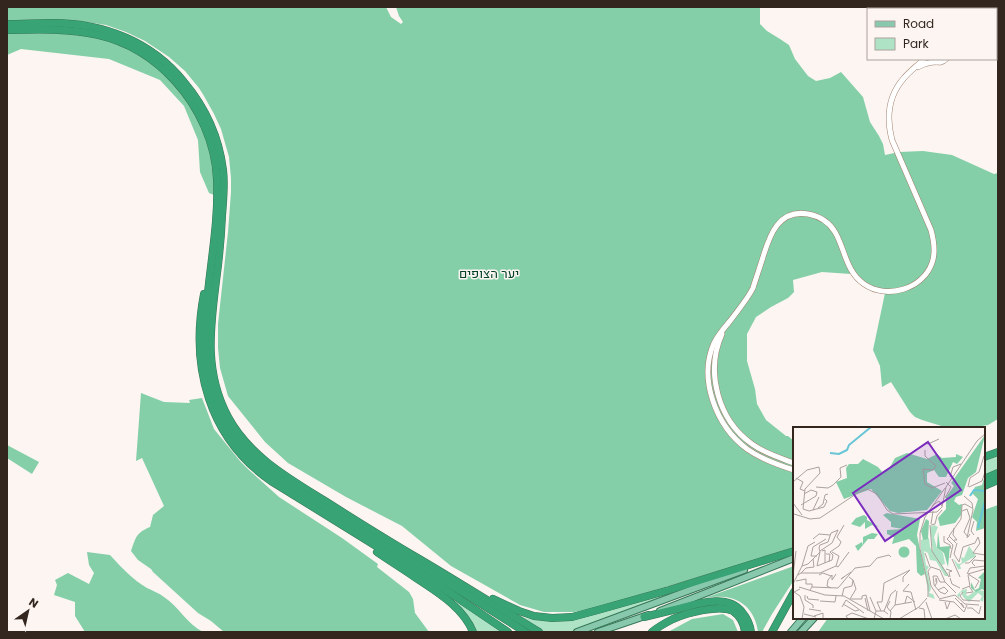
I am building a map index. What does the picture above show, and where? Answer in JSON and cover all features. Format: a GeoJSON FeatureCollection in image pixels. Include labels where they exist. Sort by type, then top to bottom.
{"type":"FeatureCollection","features":[{"type":"Feature","properties":{"kind":"highway"},"geometry":{"type":"LineString","coordinates":[[7,24],[69,24],[100,28],[126,37],[151,51],[172,68],[186,84],[204,110],[216,139],[223,170],[223,207],[211,325],[211,362],[219,397],[228,417],[249,447],[277,470],[366,527],[459,582],[539,632]]}},
{"type":"Feature","properties":{"kind":"highway"},"geometry":{"type":"LineString","coordinates":[[7,30],[56,30],[85,32],[106,36],[139,51],[158,65],[181,87],[196,110],[206,131],[215,164],[217,180],[214,241],[205,324],[206,366],[209,383],[215,402],[237,441],[251,457],[278,478],[526,632]]}},
{"type":"Feature","properties":{"kind":"highway"},"geometry":{"type":"LineString","coordinates":[[214,241],[200,318],[199,339],[201,365],[203,380],[215,414],[225,433],[241,455],[262,475],[431,580],[508,632]]}},
{"type":"Feature","properties":{"kind":"highway"},"geometry":{"type":"LineString","coordinates":[[985,457],[998,452]]}},
{"type":"Feature","properties":{"kind":"highway"},"geometry":{"type":"LineString","coordinates":[[985,479],[998,473]]}},
{"type":"Feature","properties":{"kind":"highway"},"geometry":{"type":"LineString","coordinates":[[985,486],[998,480]]}},
{"type":"Feature","properties":{"kind":"highway"},"geometry":{"type":"LineString","coordinates":[[304,502],[445,598],[466,619],[473,632]]}},
{"type":"Feature","properties":{"kind":"highway"},"geometry":{"type":"LineString","coordinates":[[459,582],[507,606],[525,613],[552,618],[572,617],[793,554]]}},
{"type":"Feature","properties":{"kind":"highway"},"geometry":{"type":"LineString","coordinates":[[772,632],[793,594]]}},
{"type":"Feature","properties":{"kind":"highway"},"geometry":{"type":"LineString","coordinates":[[644,617],[705,603],[724,602],[736,606],[741,610],[748,620],[750,632]]}},
{"type":"Feature","properties":{"kind":"highway"},"geometry":{"type":"LineString","coordinates":[[652,632],[675,618],[700,611],[720,608],[731,610],[736,613],[741,620],[745,632]]}},
{"type":"Feature","properties":{"kind":"main road"},"geometry":{"type":"LineString","coordinates":[[598,632],[644,617],[711,591],[793,554]]}},
{"type":"Feature","properties":{"kind":"main road"},"geometry":{"type":"LineString","coordinates":[[577,632],[793,554]]}},
{"type":"Feature","properties":{"kind":"main road"},"geometry":{"type":"LineString","coordinates":[[791,632],[802,619]]}},
{"type":"Feature","properties":{"kind":"main road"},"geometry":{"type":"LineString","coordinates":[[801,632],[813,619]]}},
{"type":"Feature","properties":{"kind":"street"},"geometry":{"type":"LineString","coordinates":[[793,470],[762,458],[741,444],[726,427],[715,407],[710,389],[708,364],[710,355],[718,337],[753,288],[768,240],[774,229],[779,222],[790,216],[805,213],[810,214],[829,224],[838,237],[847,262],[853,273],[860,282],[870,288],[886,292],[901,290],[915,284],[926,274],[934,256],[933,236],[892,138],[888,117],[890,102],[900,82],[923,60]]}},
{"type":"Feature","properties":{"kind":"street"},"geometry":{"type":"LineString","coordinates":[[911,72],[926,63],[942,62],[945,60]]}},
{"type":"Feature","properties":{"kind":"street"},"geometry":{"type":"LineString","coordinates":[[731,319],[721,337],[715,357],[716,388],[721,405],[729,420],[745,439],[765,452],[793,463]]}},
{"type":"Feature","properties":{"kind":"green space","name":"יער הצופים"},"geometry":{"type":"Polygon","coordinates":[[[7,7],[386,7],[391,17],[401,24],[403,22],[396,7],[760,7],[760,24],[767,31],[789,45],[795,59],[808,76],[816,81],[830,78],[841,72],[863,97],[870,122],[883,144],[885,155],[899,152],[923,151],[952,155],[994,174],[998,173],[998,419],[988,425],[976,427],[945,427],[915,417],[910,412],[891,382],[882,387],[880,366],[873,350],[885,293],[851,274],[822,272],[793,280],[794,292],[788,298],[756,317],[747,334],[747,361],[755,389],[757,404],[766,420],[793,440],[793,547],[599,607],[574,612],[544,612],[520,605],[451,566],[402,526],[346,497],[288,463],[265,442],[228,396],[220,368],[218,324],[231,192],[229,157],[221,129],[214,114],[199,88],[185,71],[169,57],[145,41],[106,25],[80,21],[7,21],[7,7]]]}},
{"type":"Feature","properties":{"kind":"green space"},"geometry":{"type":"Polygon","coordinates":[[[63,32],[104,39],[129,49],[157,67],[181,90],[193,109],[208,141],[216,179],[214,195],[209,193],[200,172],[198,140],[184,106],[160,80],[109,59],[21,49],[7,55],[7,33],[63,32]]]}},
{"type":"Feature","properties":{"kind":"green space"},"geometry":{"type":"Polygon","coordinates":[[[141,393],[164,402],[190,403],[189,400],[202,398],[214,429],[240,461],[279,497],[342,538],[378,564],[377,567],[409,592],[413,599],[415,613],[429,632],[224,632],[211,621],[198,613],[151,569],[138,560],[131,551],[137,536],[142,531],[150,527],[153,515],[164,506],[142,458],[136,461],[141,393]]]}},
{"type":"Feature","properties":{"kind":"green space"},"geometry":{"type":"Polygon","coordinates":[[[7,445],[39,462],[32,474],[7,458],[7,445]]]}},
{"type":"Feature","properties":{"kind":"green space"},"geometry":{"type":"Polygon","coordinates":[[[998,456],[998,469],[985,475],[985,461],[998,456]]]}},
{"type":"Feature","properties":{"kind":"green space"},"geometry":{"type":"Polygon","coordinates":[[[998,505],[998,632],[818,632],[827,619],[985,619],[985,510],[998,505]]]}},
{"type":"Feature","properties":{"kind":"green space"},"geometry":{"type":"Polygon","coordinates":[[[87,552],[110,555],[132,577],[142,585],[160,594],[169,601],[192,625],[203,632],[85,632],[75,616],[75,602],[54,595],[57,585],[55,580],[68,573],[89,584],[94,573],[89,565],[87,552]]]}},
{"type":"Feature","properties":{"kind":"green space"},"geometry":{"type":"Polygon","coordinates":[[[793,566],[793,582],[762,632],[758,632],[755,620],[750,610],[736,600],[727,597],[705,598],[793,566]]]}},
{"type":"Feature","properties":{"kind":"green space"},"geometry":{"type":"Polygon","coordinates":[[[724,575],[571,632],[545,632],[518,616],[528,619],[558,621],[724,575]]]}},
{"type":"Feature","properties":{"kind":"green space"},"geometry":{"type":"Polygon","coordinates":[[[456,600],[502,632],[477,632],[466,613],[457,605],[456,600]]]}},
{"type":"Feature","properties":{"kind":"green space"},"geometry":{"type":"Polygon","coordinates":[[[723,614],[733,620],[738,632],[668,632],[692,619],[723,614]]]}}]}
